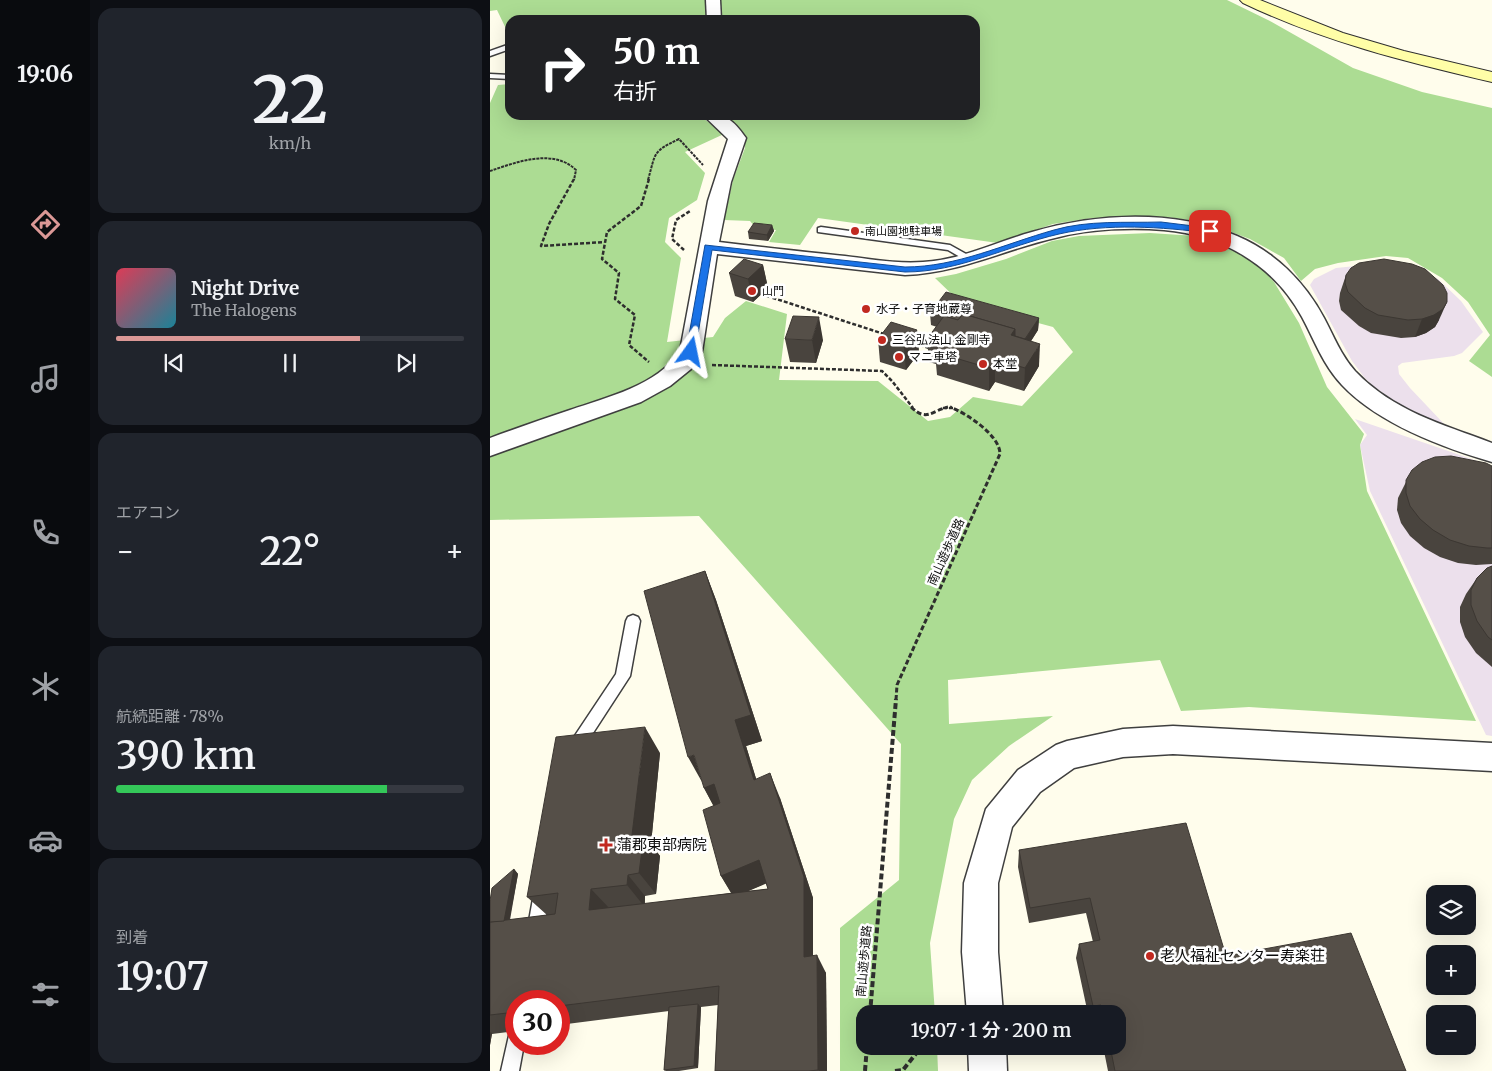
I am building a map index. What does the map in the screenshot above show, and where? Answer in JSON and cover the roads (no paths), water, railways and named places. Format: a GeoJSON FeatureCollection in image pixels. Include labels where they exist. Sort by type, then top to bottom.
{"type":"FeatureCollection","features":[{"type":"Feature","properties":{"kind":"street"},"geometry":{"type":"LineString","coordinates":[[713,0],[714,15]]}},
{"type":"Feature","properties":{"kind":"street"},"geometry":{"type":"LineString","coordinates":[[1248,0],[1335,36],[1401,56],[1492,77]]}},
{"type":"Feature","properties":{"kind":"street"},"geometry":{"type":"LineString","coordinates":[[490,448],[633,396],[662,381],[684,364],[691,352],[694,338],[699,251],[722,180],[737,145],[737,138],[718,120]]}},
{"type":"Feature","properties":{"kind":"street"},"geometry":{"type":"LineString","coordinates":[[699,251],[926,270],[970,259],[1056,232],[1084,227],[1161,224],[1210,231],[1240,244],[1270,262],[1294,287],[1311,314],[1329,352],[1343,371],[1384,409],[1404,419],[1492,453]]}},
{"type":"Feature","properties":{"kind":"street"},"geometry":{"type":"LineString","coordinates":[[984,1005],[980,952],[981,882],[998,820],[1029,781],[1067,755],[1123,743],[1173,740],[1492,757]]}},
{"type":"Feature","properties":{"kind":"street"},"geometry":{"type":"LineString","coordinates":[[987,1055],[988,1071]]}},
{"type":"Feature","properties":{"kind":"lane"},"geometry":{"type":"LineString","coordinates":[[490,54],[505,48]]}},
{"type":"Feature","properties":{"kind":"lane"},"geometry":{"type":"LineString","coordinates":[[490,76],[505,77]]}},
{"type":"Feature","properties":{"kind":"lane"},"geometry":{"type":"LineString","coordinates":[[821,230],[950,248],[970,259]]}},
{"type":"Feature","properties":{"kind":"lane"},"geometry":{"type":"LineString","coordinates":[[569,757],[622,676],[633,621]]}},
{"type":"Feature","properties":{"kind":"lane"},"geometry":{"type":"LineString","coordinates":[[534,939],[544,881]]}},
{"type":"Feature","properties":{"kind":"lane"},"geometry":{"type":"LineString","coordinates":[[510,1071],[513,1055]]}},
{"type":"Feature","properties":{"kind":"place","name":"南山園地駐車場"},"geometry":{"type":"Point","coordinates":[855,231]}},
{"type":"Feature","properties":{"kind":"place","name":"山門"},"geometry":{"type":"Point","coordinates":[752,291]}},
{"type":"Feature","properties":{"kind":"place","name":"水子・子育地蔵尊"},"geometry":{"type":"Point","coordinates":[866,309]}},
{"type":"Feature","properties":{"kind":"place","name":"三谷弘法山 金剛寺"},"geometry":{"type":"Point","coordinates":[882,340]}},
{"type":"Feature","properties":{"kind":"place","name":"マニ車塔"},"geometry":{"type":"Point","coordinates":[899,357]}},
{"type":"Feature","properties":{"kind":"place","name":"本堂"},"geometry":{"type":"Point","coordinates":[983,364]}},
{"type":"Feature","properties":{"kind":"place","name":"蒲郡東部病院"},"geometry":{"type":"Point","coordinates":[606,845]}},
{"type":"Feature","properties":{"kind":"place","name":"老人福祉センター寿楽荘"},"geometry":{"type":"Point","coordinates":[1150,956]}}]}
